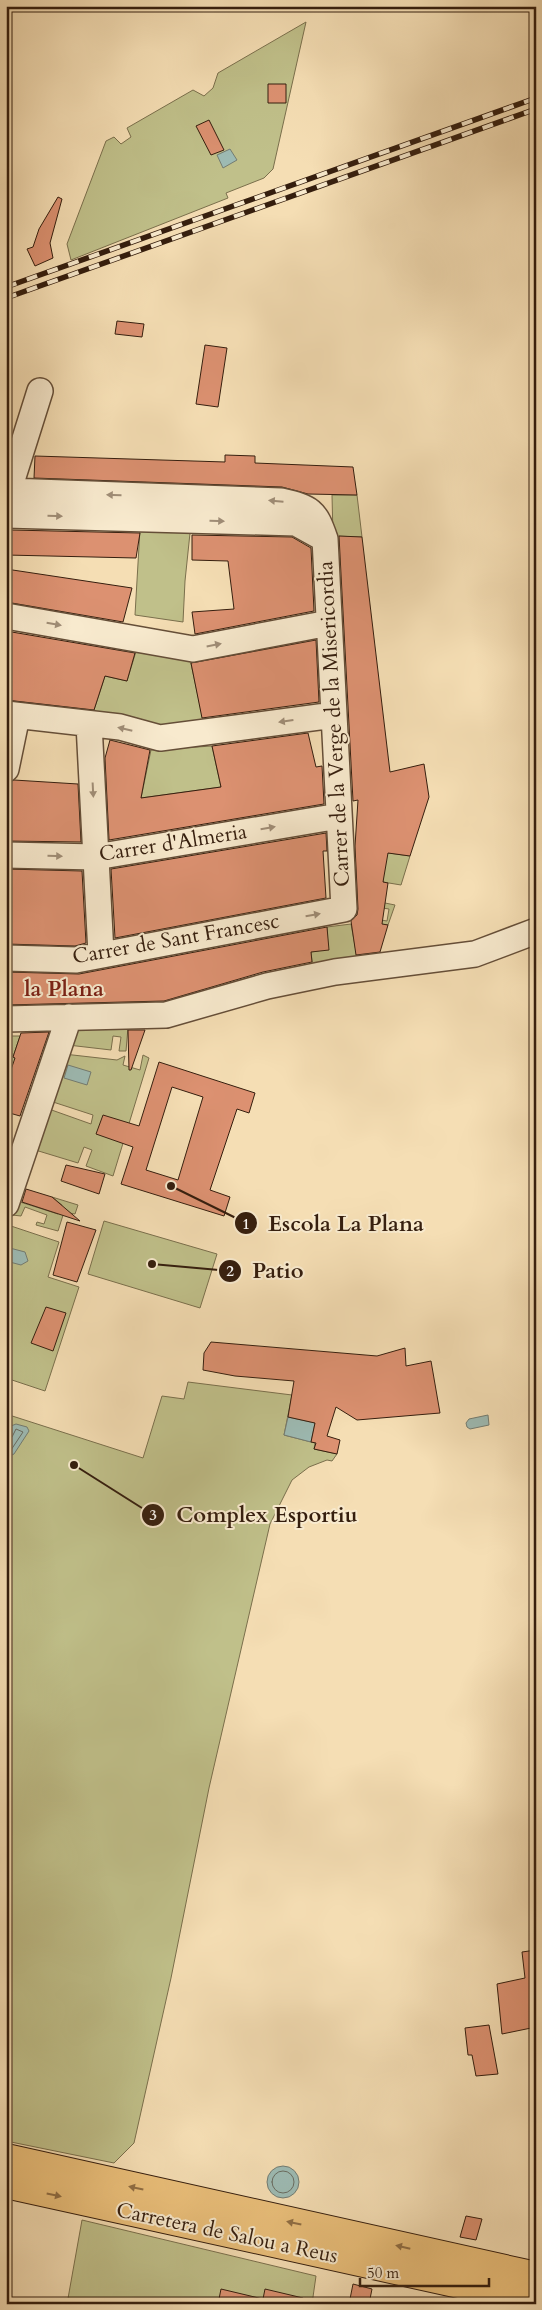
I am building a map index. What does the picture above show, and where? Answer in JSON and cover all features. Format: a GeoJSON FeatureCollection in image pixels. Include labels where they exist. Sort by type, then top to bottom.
{"type":"FeatureCollection","features":[{"type":"Feature","properties":{"kind":"highway"},"geometry":{"type":"LineString","coordinates":[[6,2158],[535,2280]]}},
{"type":"Feature","properties":{"kind":"highway","name":"Carretera de Salou a Reus"},"geometry":{"type":"LineString","coordinates":[[6,2184],[535,2280]]}},
{"type":"Feature","properties":{"kind":"street"},"geometry":{"type":"LineString","coordinates":[[7,502],[40,391]]}},
{"type":"Feature","properties":{"kind":"street","name":"Carrer de la Verge de la Misericordia"},"geometry":{"type":"LineString","coordinates":[[7,502],[281,500],[300,515],[324,539],[344,909]]}},
{"type":"Feature","properties":{"kind":"street"},"geometry":{"type":"LineString","coordinates":[[6,616],[193,649],[329,623]]}},
{"type":"Feature","properties":{"kind":"street"},"geometry":{"type":"LineString","coordinates":[[6,769],[12,715],[120,728],[160,738],[334,715]]}},
{"type":"Feature","properties":{"kind":"street"},"geometry":{"type":"LineString","coordinates":[[89,724],[101,954]]}},
{"type":"Feature","properties":{"kind":"street","name":"Carrer d'Almeria"},"geometry":{"type":"LineString","coordinates":[[6,856],[96,857],[339,816]]}},
{"type":"Feature","properties":{"kind":"street","name":"Carrer de Sant Francesc"},"geometry":{"type":"LineString","coordinates":[[6,958],[76,960],[344,909]]}},
{"type":"Feature","properties":{"kind":"street"},"geometry":{"type":"LineString","coordinates":[[6,1019],[166,1016],[267,986],[335,972],[475,954],[536,932]]}},
{"type":"Feature","properties":{"kind":"street"},"geometry":{"type":"LineString","coordinates":[[6,1204],[69,1018]]}},
{"type":"Feature","properties":{"kind":"green space"},"geometry":{"type":"Polygon","coordinates":[[[306,22],[273,169],[264,178],[226,193],[228,198],[71,260],[67,244],[106,141],[114,137],[121,144],[131,137],[127,128],[193,90],[204,96],[213,88],[218,73],[306,22]]]}},
{"type":"Feature","properties":{"kind":"green space"},"geometry":{"type":"Polygon","coordinates":[[[332,495],[357,495],[362,537],[333,536],[332,495]]]}},
{"type":"Feature","properties":{"kind":"green space"},"geometry":{"type":"Polygon","coordinates":[[[140,529],[190,533],[183,622],[135,615],[140,529]]]}},
{"type":"Feature","properties":{"kind":"green space"},"geometry":{"type":"Polygon","coordinates":[[[137,648],[190,659],[204,724],[167,729],[93,713],[105,676],[127,681],[137,648]]]}},
{"type":"Feature","properties":{"kind":"green space"},"geometry":{"type":"Polygon","coordinates":[[[212,746],[221,787],[141,798],[151,750],[212,746]]]}},
{"type":"Feature","properties":{"kind":"green space"},"geometry":{"type":"Polygon","coordinates":[[[382,852],[410,856],[401,885],[383,882],[382,852]]]}},
{"type":"Feature","properties":{"kind":"green space"},"geometry":{"type":"Polygon","coordinates":[[[385,903],[395,905],[388,925],[374,923],[375,919],[387,921],[389,909],[376,907],[385,903]]]}},
{"type":"Feature","properties":{"kind":"green space"},"geometry":{"type":"Polygon","coordinates":[[[351,924],[358,962],[313,970],[311,952],[328,949],[327,927],[351,924]]]}},
{"type":"Feature","properties":{"kind":"green space"},"geometry":{"type":"Polygon","coordinates":[[[75,1023],[128,1027],[126,1051],[119,1051],[121,1037],[113,1036],[111,1050],[68,1045],[75,1023]]]}},
{"type":"Feature","properties":{"kind":"green space"},"geometry":{"type":"Polygon","coordinates":[[[6,1036],[20,1036],[13,1057],[16,1059],[6,1084],[6,1036]]]}},
{"type":"Feature","properties":{"kind":"green space"},"geometry":{"type":"Polygon","coordinates":[[[64,1054],[117,1060],[125,1056],[123,1065],[140,1070],[143,1055],[149,1058],[113,1176],[86,1166],[92,1150],[84,1147],[78,1163],[32,1149],[46,1108],[91,1124],[93,1115],[50,1101],[64,1054]]]}},
{"type":"Feature","properties":{"kind":"green space"},"geometry":{"type":"Polygon","coordinates":[[[52,1197],[78,1205],[75,1214],[64,1212],[58,1231],[36,1225],[37,1222],[44,1224],[47,1215],[25,1207],[21,1216],[12,1215],[17,1201],[58,1214],[62,1205],[52,1197]]]}},
{"type":"Feature","properties":{"kind":"green space"},"geometry":{"type":"Polygon","coordinates":[[[104,1221],[217,1254],[200,1308],[88,1274],[104,1221]]]}},
{"type":"Feature","properties":{"kind":"green space"},"geometry":{"type":"Polygon","coordinates":[[[8,1225],[59,1242],[48,1277],[79,1287],[45,1391],[6,1378],[8,1225]]]}},
{"type":"Feature","properties":{"kind":"green space"},"geometry":{"type":"Polygon","coordinates":[[[188,1382],[292,1395],[284,1435],[315,1443],[314,1449],[337,1454],[332,1461],[327,1460],[309,1467],[292,1480],[270,1524],[209,1788],[171,1978],[134,2143],[114,2163],[6,2141],[6,1414],[143,1458],[162,1396],[184,1399],[188,1382]]]}},
{"type":"Feature","properties":{"kind":"green space"},"geometry":{"type":"Polygon","coordinates":[[[82,2220],[316,2276],[312,2304],[67,2304],[82,2220]]]}},
{"type":"Feature","properties":{"kind":"water"},"geometry":{"type":"Polygon","coordinates":[[[230,149],[237,160],[223,168],[217,155],[230,149]]]}},
{"type":"Feature","properties":{"kind":"water"},"geometry":{"type":"Polygon","coordinates":[[[68,1065],[91,1072],[87,1085],[64,1078],[68,1065]]]}},
{"type":"Feature","properties":{"kind":"water"},"geometry":{"type":"Polygon","coordinates":[[[6,1247],[25,1252],[28,1261],[21,1265],[6,1261],[6,1247]]]}},
{"type":"Feature","properties":{"kind":"water"},"geometry":{"type":"Polygon","coordinates":[[[488,1415],[489,1425],[470,1429],[467,1427],[466,1423],[469,1419],[488,1415]]]}},
{"type":"Feature","properties":{"kind":"water"},"geometry":{"type":"Polygon","coordinates":[[[288,1417],[315,1423],[311,1442],[284,1435],[288,1417]]]}},
{"type":"Feature","properties":{"kind":"water"},"geometry":{"type":"Polygon","coordinates":[[[16,1424],[27,1427],[29,1431],[14,1454],[6,1455],[6,1440],[11,1426],[16,1424]]]}},
{"type":"Feature","properties":{"kind":"water"},"geometry":{"type":"Polygon","coordinates":[[[283,2166],[289,2167],[294,2171],[298,2176],[298,2188],[294,2193],[289,2197],[283,2198],[277,2197],[272,2193],[268,2188],[267,2182],[268,2176],[272,2171],[277,2167],[283,2166]]]}},
{"type":"Feature","properties":{"kind":"building"},"geometry":{"type":"Polygon","coordinates":[[[268,84],[286,84],[286,103],[268,103],[268,84]]]}},
{"type":"Feature","properties":{"kind":"building"},"geometry":{"type":"Polygon","coordinates":[[[209,120],[224,150],[211,155],[196,126],[209,120]]]}},
{"type":"Feature","properties":{"kind":"building"},"geometry":{"type":"Polygon","coordinates":[[[58,197],[62,199],[50,243],[53,258],[35,266],[27,249],[33,247],[39,229],[58,197]]]}},
{"type":"Feature","properties":{"kind":"building"},"geometry":{"type":"Polygon","coordinates":[[[117,321],[144,324],[142,337],[115,334],[117,321]]]}},
{"type":"Feature","properties":{"kind":"building"},"geometry":{"type":"Polygon","coordinates":[[[205,345],[227,348],[218,407],[196,404],[205,345]]]}},
{"type":"Feature","properties":{"kind":"building"},"geometry":{"type":"Polygon","coordinates":[[[225,455],[255,456],[255,463],[353,467],[357,495],[308,494],[282,487],[34,478],[35,456],[225,462],[225,455]]]}},
{"type":"Feature","properties":{"kind":"building"},"geometry":{"type":"Polygon","coordinates":[[[11,530],[140,533],[136,558],[6,555],[6,538],[11,530]]]}},
{"type":"Feature","properties":{"kind":"building"},"geometry":{"type":"Polygon","coordinates":[[[192,535],[292,537],[311,548],[314,611],[195,634],[192,612],[234,609],[228,561],[192,560],[192,535]]]}},
{"type":"Feature","properties":{"kind":"building"},"geometry":{"type":"Polygon","coordinates":[[[339,536],[362,537],[390,772],[424,764],[429,797],[410,856],[388,853],[383,882],[388,883],[382,924],[388,925],[380,952],[356,955],[351,921],[357,915],[358,909],[355,846],[358,800],[353,801],[339,536]]]}},
{"type":"Feature","properties":{"kind":"building"},"geometry":{"type":"Polygon","coordinates":[[[6,569],[132,588],[123,622],[6,602],[6,569]]]}},
{"type":"Feature","properties":{"kind":"building"},"geometry":{"type":"Polygon","coordinates":[[[6,631],[135,653],[127,681],[105,676],[94,710],[6,700],[6,631]]]}},
{"type":"Feature","properties":{"kind":"building"},"geometry":{"type":"Polygon","coordinates":[[[316,640],[319,702],[202,718],[191,663],[316,640]]]}},
{"type":"Feature","properties":{"kind":"building"},"geometry":{"type":"Polygon","coordinates":[[[308,733],[316,767],[322,766],[324,804],[109,840],[105,758],[110,740],[150,750],[141,798],[221,787],[212,746],[308,733]]]}},
{"type":"Feature","properties":{"kind":"building"},"geometry":{"type":"Polygon","coordinates":[[[14,780],[78,784],[81,842],[6,841],[6,783],[14,780]]]}},
{"type":"Feature","properties":{"kind":"building"},"geometry":{"type":"Polygon","coordinates":[[[326,833],[327,851],[323,851],[326,898],[115,938],[111,869],[326,833]]]}},
{"type":"Feature","properties":{"kind":"building"},"geometry":{"type":"Polygon","coordinates":[[[6,869],[82,871],[86,943],[75,946],[6,944],[6,869]]]}},
{"type":"Feature","properties":{"kind":"building"},"geometry":{"type":"Polygon","coordinates":[[[327,927],[329,950],[311,952],[312,962],[263,972],[164,1001],[6,1005],[6,972],[79,974],[327,927]]]}},
{"type":"Feature","properties":{"kind":"building"},"geometry":{"type":"Polygon","coordinates":[[[128,1030],[145,1030],[131,1070],[129,1070],[128,1030]]]}},
{"type":"Feature","properties":{"kind":"building"},"geometry":{"type":"Polygon","coordinates":[[[49,1032],[20,1116],[6,1112],[6,1084],[21,1033],[49,1032]]]}},
{"type":"Feature","properties":{"kind":"building"},"geometry":{"type":"Polygon","coordinates":[[[159,1062],[255,1093],[249,1113],[237,1109],[210,1190],[230,1197],[224,1216],[121,1184],[133,1147],[96,1134],[103,1115],[139,1126],[159,1062]],[[172,1087],[146,1170],[178,1180],[203,1097],[172,1087]]]}},
{"type":"Feature","properties":{"kind":"building"},"geometry":{"type":"Polygon","coordinates":[[[66,1165],[105,1174],[99,1194],[61,1181],[66,1165]]]}},
{"type":"Feature","properties":{"kind":"building"},"geometry":{"type":"Polygon","coordinates":[[[26,1189],[52,1197],[80,1221],[22,1202],[26,1189]]]}},
{"type":"Feature","properties":{"kind":"building"},"geometry":{"type":"Polygon","coordinates":[[[67,1222],[96,1230],[77,1282],[53,1275],[67,1222]]]}},
{"type":"Feature","properties":{"kind":"building"},"geometry":{"type":"Polygon","coordinates":[[[46,1307],[66,1313],[53,1351],[31,1343],[46,1307]]]}},
{"type":"Feature","properties":{"kind":"building"},"geometry":{"type":"Polygon","coordinates":[[[211,1342],[377,1356],[405,1348],[406,1366],[431,1361],[440,1413],[357,1420],[336,1407],[327,1436],[340,1440],[337,1454],[314,1449],[316,1443],[311,1442],[315,1423],[288,1417],[294,1381],[235,1376],[203,1370],[204,1353],[211,1342]]]}},
{"type":"Feature","properties":{"kind":"building"},"geometry":{"type":"Polygon","coordinates":[[[536,1950],[536,2027],[502,2034],[497,1984],[525,1978],[522,1952],[536,1950]]]}},
{"type":"Feature","properties":{"kind":"building"},"geometry":{"type":"Polygon","coordinates":[[[489,2025],[498,2074],[476,2076],[472,2055],[468,2055],[465,2028],[489,2025]]]}},
{"type":"Feature","properties":{"kind":"building"},"geometry":{"type":"Polygon","coordinates":[[[466,2216],[482,2219],[476,2240],[460,2237],[466,2216]]]}},
{"type":"Feature","properties":{"kind":"building"},"geometry":{"type":"Polygon","coordinates":[[[353,2284],[372,2289],[369,2304],[349,2304],[353,2284]]]}},
{"type":"Feature","properties":{"kind":"building"},"geometry":{"type":"Polygon","coordinates":[[[221,2289],[263,2299],[265,2289],[303,2298],[303,2304],[218,2304],[221,2289]]]}},
{"type":"Feature","properties":{"kind":"railway"},"geometry":{"type":"LineString","coordinates":[[6,287],[536,98]]}},
{"type":"Feature","properties":{"kind":"railway"},"geometry":{"type":"LineString","coordinates":[[6,298],[536,109]]}},
{"type":"Feature","properties":{"kind":"place","name":"Escola La Plana"},"geometry":{"type":"Point","coordinates":[171,1186]}},
{"type":"Feature","properties":{"kind":"place","name":"Patio"},"geometry":{"type":"Point","coordinates":[152,1264]}},
{"type":"Feature","properties":{"kind":"place","name":"Complex Esportiu"},"geometry":{"type":"Point","coordinates":[74,1465]}},
{"type":"Feature","properties":{"kind":"district","name":"la Plana"},"geometry":{"type":"Point","coordinates":[64,989]}}]}
